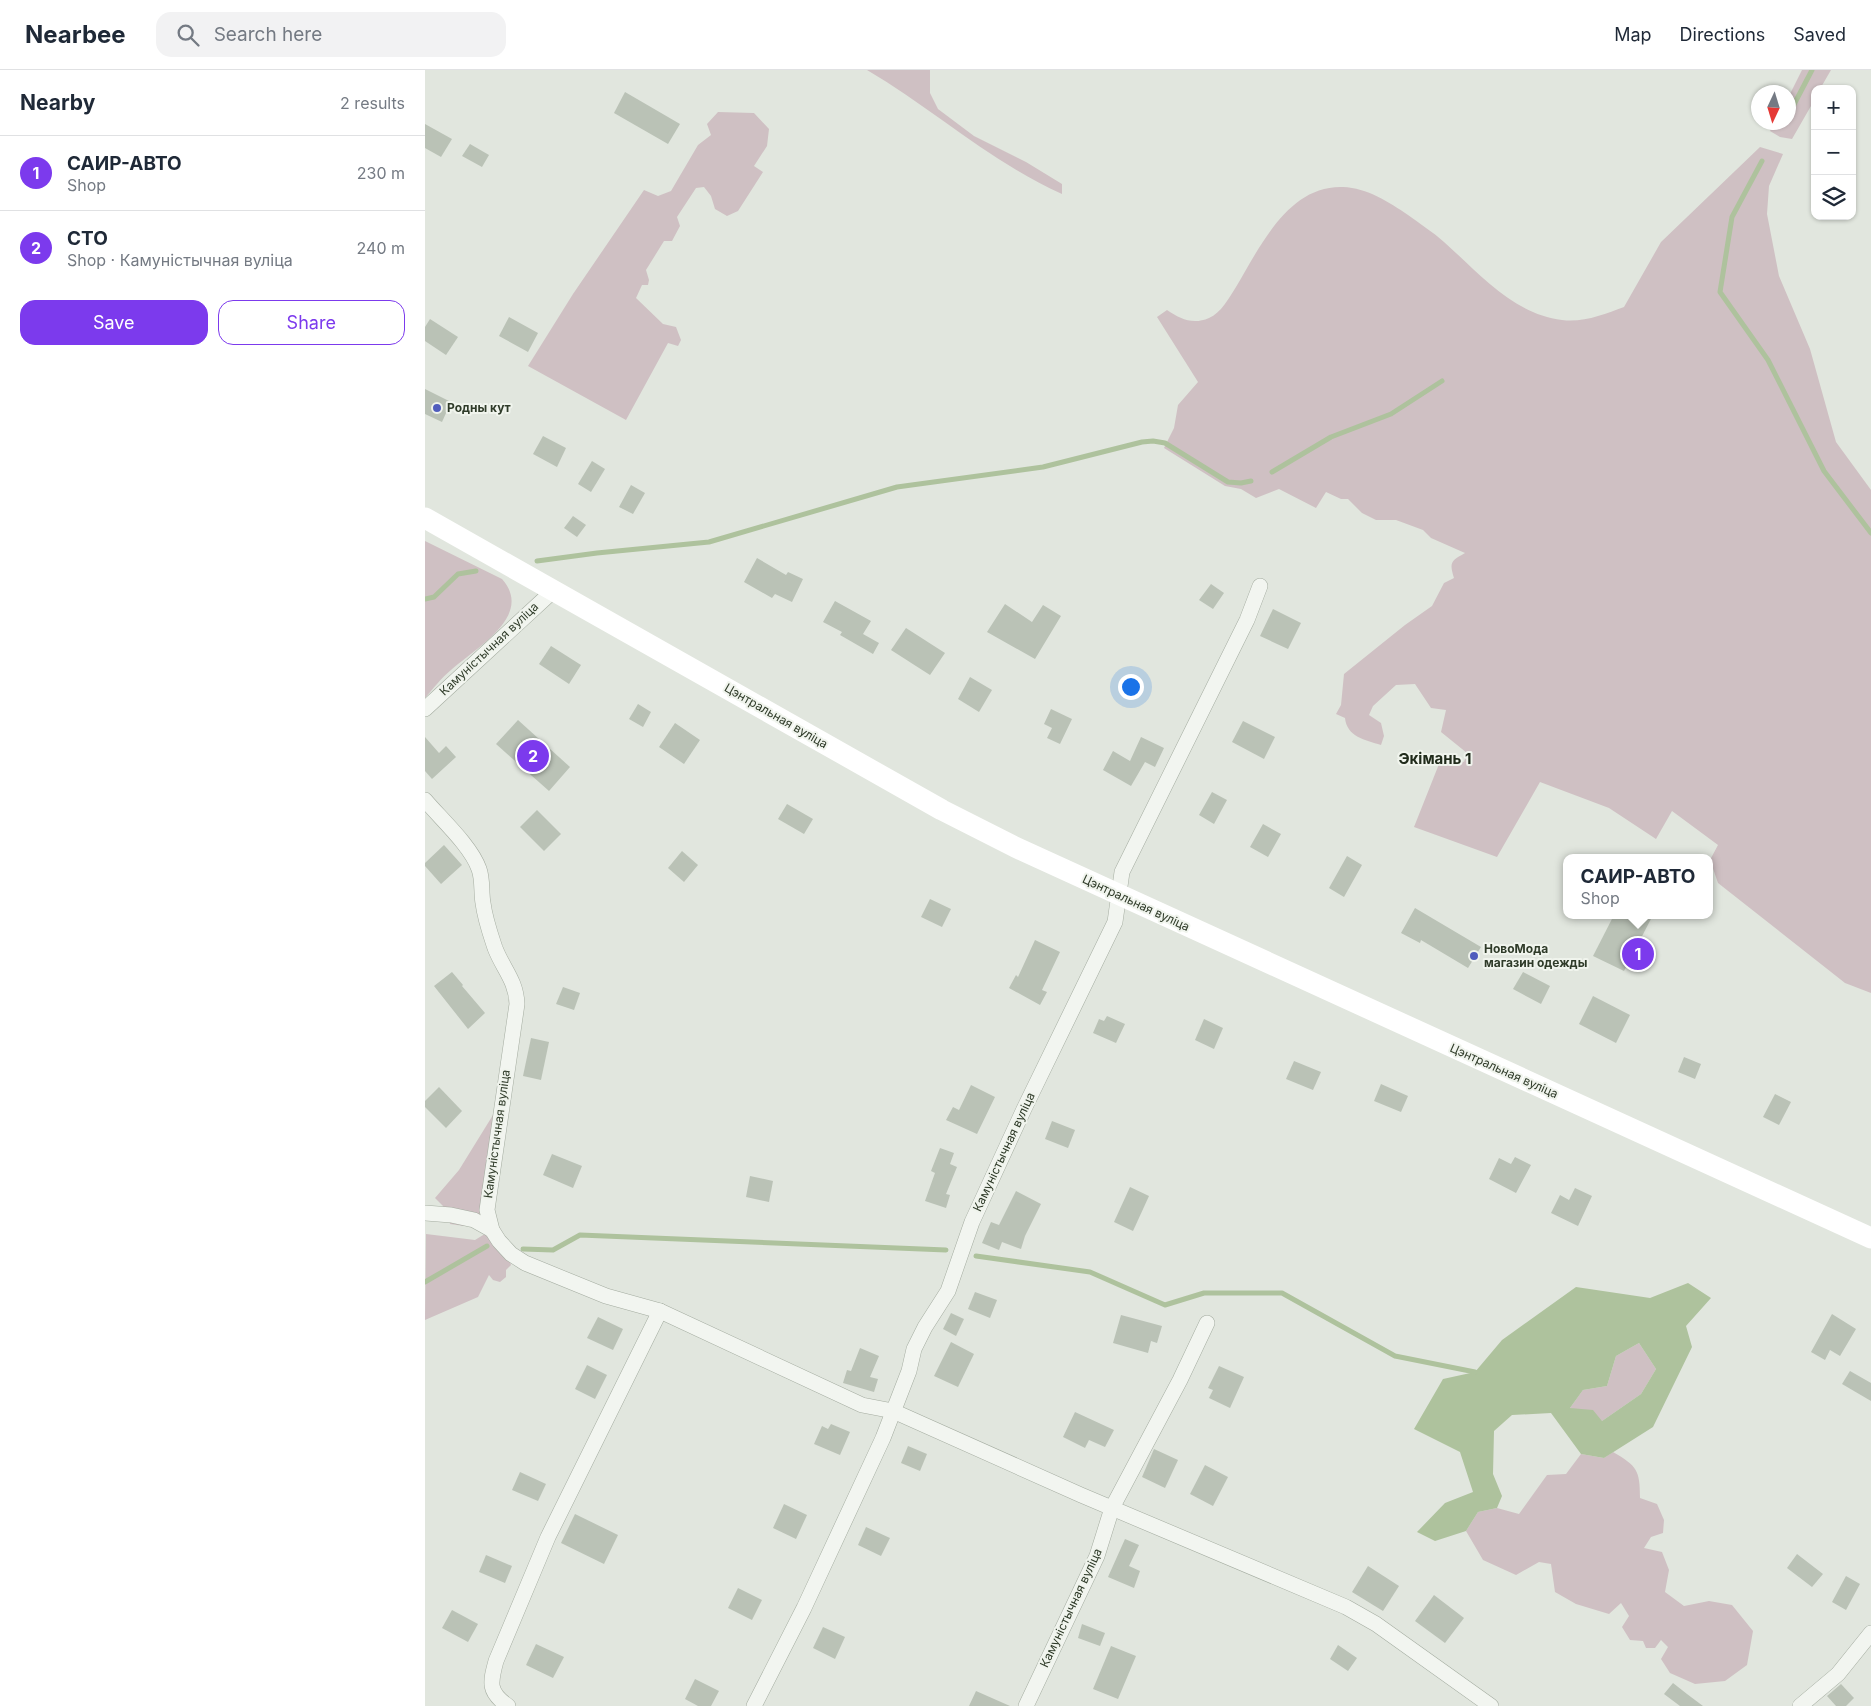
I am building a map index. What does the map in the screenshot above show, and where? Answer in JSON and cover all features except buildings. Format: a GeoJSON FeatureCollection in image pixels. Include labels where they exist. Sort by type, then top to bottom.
{"type":"FeatureCollection","features":[{"type":"Feature","properties":{"kind":"main road","name":"Цэнтральная вуліца"},"geometry":{"type":"LineString","coordinates":[[425,518],[941,810],[1015,847],[1871,1238]]}},
{"type":"Feature","properties":{"kind":"street","name":"Камуністычная вуліца"},"geometry":{"type":"LineString","coordinates":[[754,1706],[809,1599],[883,1438],[909,1371],[915,1349],[925,1326],[949,1291],[972,1222],[1023,1108],[1115,922],[1122,872],[1247,620],[1260,586]]}},
{"type":"Feature","properties":{"kind":"street","name":"Камуністычная вуліца"},"geometry":{"type":"LineString","coordinates":[[425,709],[554,590]]}},
{"type":"Feature","properties":{"kind":"street","name":"Камуністычная вуліца"},"geometry":{"type":"LineString","coordinates":[[425,800],[472,854],[481,876],[483,903],[488,927],[497,953],[511,976],[517,992],[517,1004],[487,1210],[492,1230],[499,1242],[511,1254],[525,1263],[606,1296],[659,1311],[862,1405],[893,1411],[1112,1508],[1097,1556],[1026,1706]]}},
{"type":"Feature","properties":{"kind":"street"},"geometry":{"type":"LineString","coordinates":[[425,1213],[451,1215],[474,1220],[492,1230]]}},
{"type":"Feature","properties":{"kind":"street"},"geometry":{"type":"LineString","coordinates":[[507,1706],[493,1692],[493,1674],[496,1661],[548,1537],[659,1311]]}},
{"type":"Feature","properties":{"kind":"street"},"geometry":{"type":"LineString","coordinates":[[1207,1323],[1180,1380],[1112,1508],[1346,1607],[1375,1624],[1491,1706]]}},
{"type":"Feature","properties":{"kind":"street"},"geometry":{"type":"LineString","coordinates":[[1800,1706],[1838,1674],[1871,1633]]}},
{"type":"Feature","properties":{"kind":"shaded area"},"geometry":{"type":"Polygon","coordinates":[[[867,70],[930,70],[930,93],[938,109],[974,136],[1026,162],[1062,184],[1062,194],[1011,167],[867,70]]]}},
{"type":"Feature","properties":{"kind":"shaded area"},"geometry":{"type":"Polygon","coordinates":[[[1802,70],[1831,70],[1822,85],[1811,85],[1811,106],[1792,139],[1780,137],[1770,131],[1796,130],[1794,85],[1802,70]]]}},
{"type":"Feature","properties":{"kind":"shaded area"},"geometry":{"type":"Polygon","coordinates":[[[718,112],[754,113],[769,129],[767,146],[754,166],[763,172],[738,211],[727,216],[715,209],[711,196],[704,187],[696,188],[677,217],[680,226],[672,241],[664,241],[646,270],[649,280],[648,285],[642,285],[636,298],[663,324],[676,327],[681,340],[678,346],[668,343],[626,420],[528,366],[573,294],[644,190],[658,196],[671,191],[698,145],[711,135],[707,124],[718,112]]]}},
{"type":"Feature","properties":{"kind":"shaded area"},"geometry":{"type":"Polygon","coordinates":[[[1760,147],[1783,154],[1769,186],[1767,214],[1779,276],[1810,349],[1836,442],[1871,490],[1871,993],[1845,983],[1718,883],[1713,869],[1713,854],[1718,845],[1672,811],[1656,839],[1609,808],[1540,782],[1497,857],[1414,827],[1441,759],[1447,756],[1464,762],[1467,753],[1441,732],[1446,710],[1431,708],[1415,684],[1396,685],[1373,706],[1369,715],[1381,723],[1384,736],[1381,745],[1353,734],[1346,724],[1345,718],[1336,714],[1341,705],[1344,674],[1432,606],[1444,583],[1454,578],[1452,563],[1465,553],[1431,538],[1423,530],[1396,520],[1376,520],[1362,513],[1348,499],[1341,499],[1326,492],[1316,508],[1279,489],[1256,498],[1241,489],[1225,486],[1164,448],[1174,428],[1178,405],[1198,382],[1157,317],[1167,310],[1187,320],[1198,321],[1209,318],[1217,313],[1228,300],[1255,254],[1278,221],[1291,207],[1306,196],[1324,189],[1343,187],[1361,190],[1377,196],[1401,210],[1444,242],[1484,279],[1512,301],[1528,310],[1562,320],[1570,321],[1594,317],[1624,307],[1661,242],[1760,147]]]}},
{"type":"Feature","properties":{"kind":"shaded area"},"geometry":{"type":"Polygon","coordinates":[[[425,541],[502,579],[510,593],[511,606],[506,619],[498,630],[447,673],[425,698],[425,541]]]}},
{"type":"Feature","properties":{"kind":"shaded area"},"geometry":{"type":"Polygon","coordinates":[[[495,1109],[485,1188],[511,1265],[506,1270],[506,1277],[500,1282],[493,1280],[489,1275],[478,1297],[425,1320],[426,1234],[475,1240],[488,1232],[475,1224],[464,1226],[450,1224],[448,1217],[443,1213],[443,1206],[435,1198],[459,1170],[495,1109]]]}},
{"type":"Feature","properties":{"kind":"shaded area"},"geometry":{"type":"Polygon","coordinates":[[[1688,1283],[1711,1298],[1686,1326],[1692,1347],[1653,1427],[1604,1458],[1581,1454],[1551,1413],[1512,1415],[1494,1431],[1493,1474],[1502,1496],[1497,1508],[1478,1512],[1466,1531],[1435,1541],[1417,1532],[1445,1503],[1473,1492],[1460,1452],[1414,1429],[1443,1379],[1475,1372],[1502,1340],[1576,1287],[1650,1298],[1688,1283]],[[1639,1343],[1616,1356],[1607,1386],[1583,1390],[1570,1408],[1593,1410],[1602,1421],[1641,1394],[1656,1369],[1639,1343]]]}},
{"type":"Feature","properties":{"kind":"shaded area"},"geometry":{"type":"Polygon","coordinates":[[[1639,1343],[1656,1369],[1641,1394],[1602,1421],[1570,1408],[1583,1390],[1607,1386],[1616,1356],[1639,1343]]]}},
{"type":"Feature","properties":{"kind":"shaded area"},"geometry":{"type":"Polygon","coordinates":[[[1613,1452],[1632,1465],[1638,1475],[1640,1498],[1657,1504],[1664,1520],[1663,1533],[1651,1537],[1644,1548],[1662,1552],[1669,1570],[1665,1592],[1684,1606],[1709,1601],[1732,1605],[1753,1631],[1747,1665],[1725,1681],[1695,1684],[1670,1673],[1661,1659],[1668,1647],[1661,1640],[1655,1648],[1646,1648],[1643,1641],[1630,1640],[1622,1627],[1629,1616],[1621,1603],[1609,1614],[1576,1604],[1555,1592],[1551,1564],[1539,1562],[1516,1575],[1483,1560],[1466,1531],[1478,1512],[1497,1508],[1519,1514],[1547,1475],[1566,1474],[1581,1454],[1604,1458],[1613,1452]]]}},
{"type":"Feature","properties":{"kind":"waterway"},"geometry":{"type":"LineString","coordinates":[[1796,101],[1812,70]]}},
{"type":"Feature","properties":{"kind":"waterway"},"geometry":{"type":"LineString","coordinates":[[1762,161],[1732,217],[1720,292],[1768,360],[1824,471],[1871,533]]}},
{"type":"Feature","properties":{"kind":"waterway"},"geometry":{"type":"LineString","coordinates":[[1272,472],[1331,437],[1391,414],[1442,381]]}},
{"type":"Feature","properties":{"kind":"waterway"},"geometry":{"type":"LineString","coordinates":[[537,561],[709,542],[897,487],[1043,467],[1142,442],[1165,443],[1228,482],[1241,483],[1251,481]]}},
{"type":"Feature","properties":{"kind":"waterway"},"geometry":{"type":"LineString","coordinates":[[425,599],[434,597],[458,574],[476,571]]}},
{"type":"Feature","properties":{"kind":"waterway"},"geometry":{"type":"LineString","coordinates":[[523,1249],[553,1250],[580,1235],[946,1250]]}},
{"type":"Feature","properties":{"kind":"waterway"},"geometry":{"type":"LineString","coordinates":[[425,1282],[487,1246]]}},
{"type":"Feature","properties":{"kind":"waterway"},"geometry":{"type":"LineString","coordinates":[[976,1256],[1090,1272],[1165,1305],[1204,1293],[1282,1293],[1395,1356],[1475,1372]]}},
{"type":"Feature","properties":{"kind":"place","name":"Родны кут"},"geometry":{"type":"Point","coordinates":[437,408]}},
{"type":"Feature","properties":{"kind":"place","name":"СТО"},"geometry":{"type":"Point","coordinates":[533,756]}},
{"type":"Feature","properties":{"kind":"place","name":"САИР-АВТО"},"geometry":{"type":"Point","coordinates":[1638,954]}},
{"type":"Feature","properties":{"kind":"place","name":"НовоМода магазин одежды"},"geometry":{"type":"Point","coordinates":[1474,956]}},
{"type":"Feature","properties":{"kind":"district","name":"Экімань 1"},"geometry":{"type":"Point","coordinates":[1435,759]}}]}
